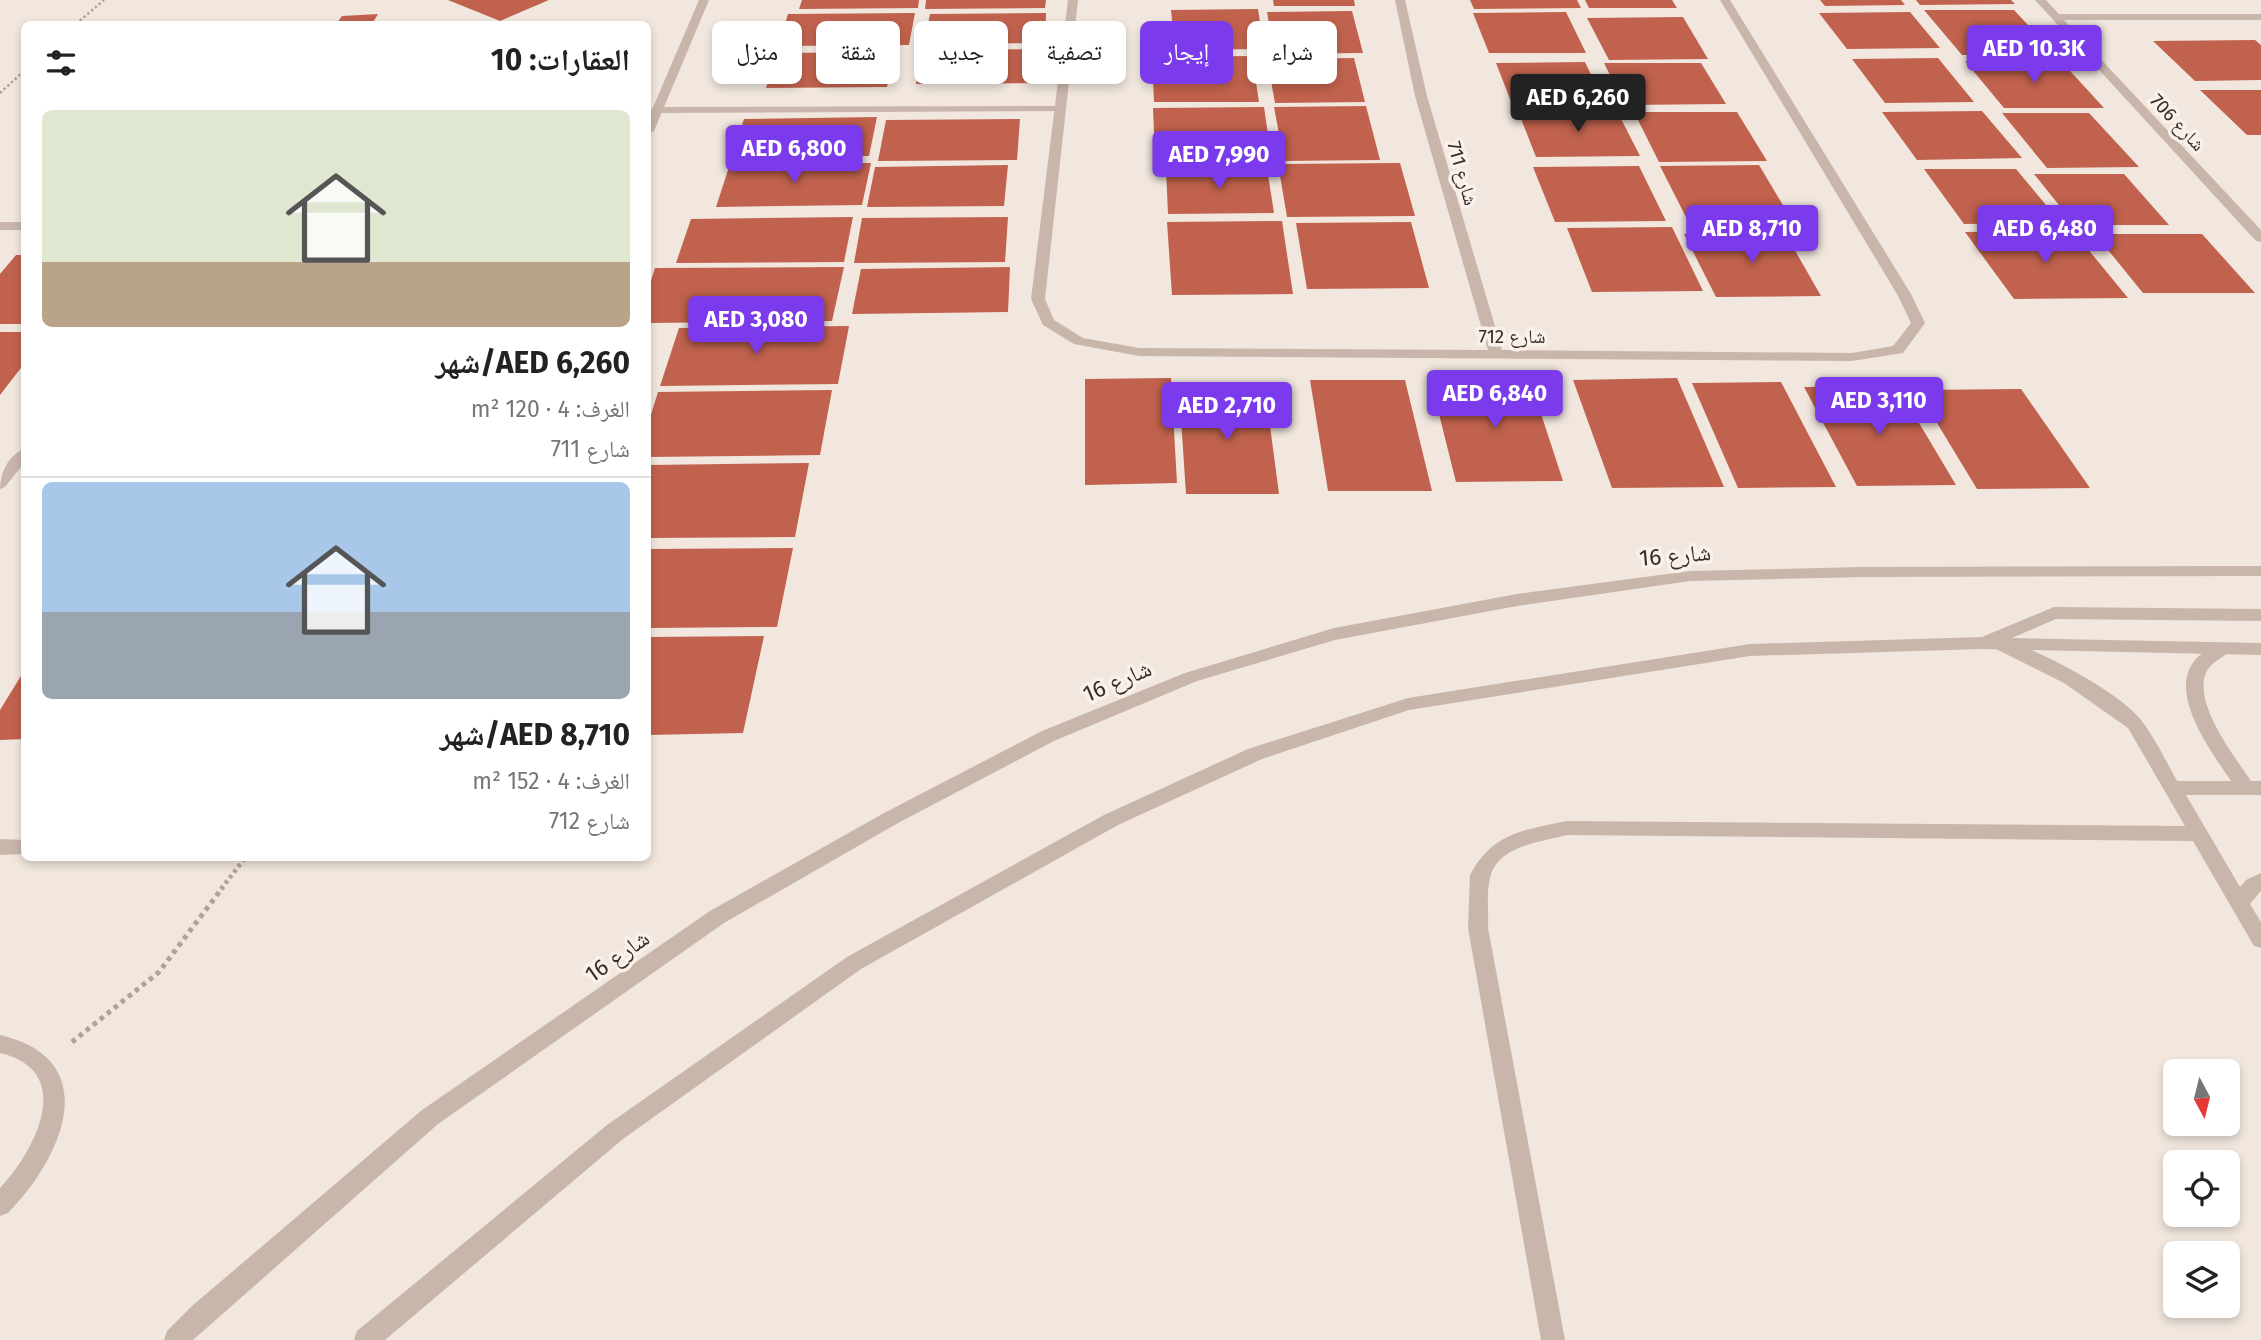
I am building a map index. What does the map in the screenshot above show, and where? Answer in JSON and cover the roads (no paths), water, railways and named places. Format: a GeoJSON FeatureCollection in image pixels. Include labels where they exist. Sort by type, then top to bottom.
{"type":"FeatureCollection","features":[{"type":"Feature","properties":{"kind":"street"},"geometry":{"type":"LineString","coordinates":[[651,123],[704,0]]}},
{"type":"Feature","properties":{"kind":"street","name":"شارع 712"},"geometry":{"type":"LineString","coordinates":[[1073,0],[1038,299],[1048,322],[1079,341],[1139,352],[1852,358],[1898,350],[1918,323],[1904,294],[1725,0]]}},
{"type":"Feature","properties":{"kind":"street","name":"شارع 711"},"geometry":{"type":"LineString","coordinates":[[1400,0],[1421,96],[1496,355]]}},
{"type":"Feature","properties":{"kind":"street","name":"شارع 706"},"geometry":{"type":"LineString","coordinates":[[2040,0],[2261,238]]}},
{"type":"Feature","properties":{"kind":"street"},"geometry":{"type":"LineString","coordinates":[[2056,17],[2261,18]]}},
{"type":"Feature","properties":{"kind":"street"},"geometry":{"type":"LineString","coordinates":[[656,110],[1060,110]]}},
{"type":"Feature","properties":{"kind":"street"},"geometry":{"type":"LineString","coordinates":[[0,226],[21,226]]}},
{"type":"Feature","properties":{"kind":"street"},"geometry":{"type":"LineString","coordinates":[[0,484],[21,458]]}},
{"type":"Feature","properties":{"kind":"street","name":"شارع 16"},"geometry":{"type":"LineString","coordinates":[[176,1340],[211,1306],[430,1117],[717,917],[891,818],[1048,736],[1191,677],[1334,634],[1517,600],[1690,576],[1863,572],[2261,571]]}},
{"type":"Feature","properties":{"kind":"street"},"geometry":{"type":"LineString","coordinates":[[1991,644],[2054,613],[2261,615]]}},
{"type":"Feature","properties":{"kind":"street"},"geometry":{"type":"LineString","coordinates":[[1991,644],[2059,670],[2105,698],[2134,723],[2261,940]]}},
{"type":"Feature","properties":{"kind":"street"},"geometry":{"type":"LineString","coordinates":[[366,1340],[615,1132],[855,963],[1111,820],[1255,754],[1408,704],[1750,650],[1991,644],[2261,649]]}},
{"type":"Feature","properties":{"kind":"street"},"geometry":{"type":"LineString","coordinates":[[2223,648],[2200,665],[2193,679],[2196,702],[2206,726],[2254,788]]}},
{"type":"Feature","properties":{"kind":"street"},"geometry":{"type":"LineString","coordinates":[[2172,788],[2254,788]]}},
{"type":"Feature","properties":{"kind":"street"},"geometry":{"type":"LineString","coordinates":[[1553,1340],[1478,928],[1480,875],[1497,852],[1514,841],[1567,828],[2199,834]]}},
{"type":"Feature","properties":{"kind":"street"},"geometry":{"type":"LineString","coordinates":[[0,846],[21,847]]}},
{"type":"Feature","properties":{"kind":"street"},"geometry":{"type":"LineString","coordinates":[[2239,903],[2253,886],[2261,881]]}},
{"type":"Feature","properties":{"kind":"street"},"geometry":{"type":"LineString","coordinates":[[0,1044],[19,1049],[43,1065],[55,1097],[47,1138],[28,1172],[0,1205]]}}]}
